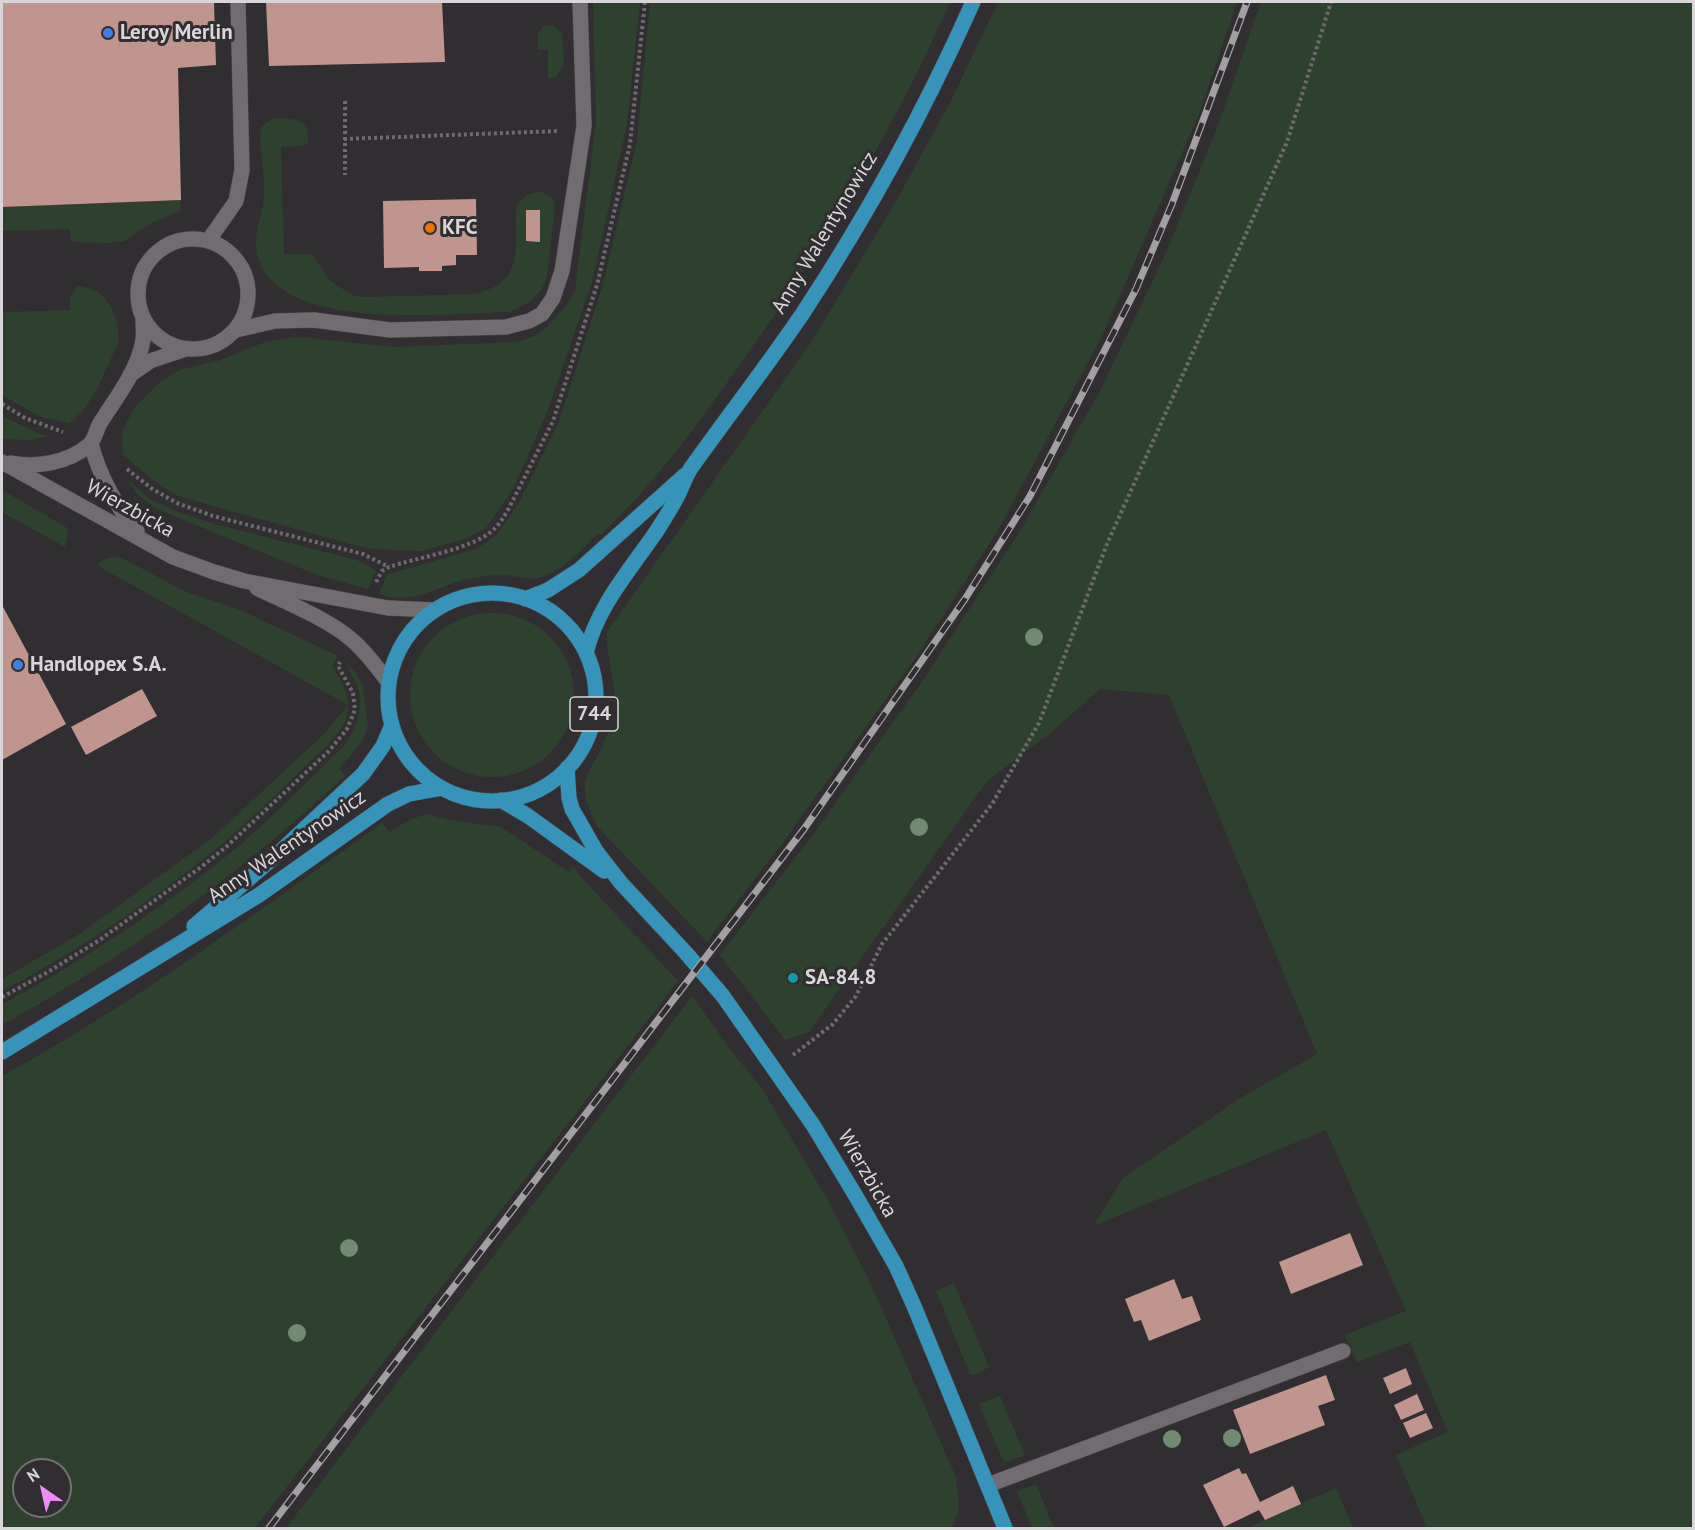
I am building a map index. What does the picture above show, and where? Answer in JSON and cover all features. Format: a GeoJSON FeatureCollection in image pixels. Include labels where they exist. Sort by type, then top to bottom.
{"type":"FeatureCollection","features":[{"type":"Feature","properties":{"kind":"main road","name":"Anny Walentynowicz"},"geometry":{"type":"LineString","coordinates":[[525,598],[548,590],[579,570],[689,471],[748,392],[803,312],[853,232],[909,133],[973,2]]}},
{"type":"Feature","properties":{"kind":"main road","name":"Anny Walentynowicz"},"geometry":{"type":"LineString","coordinates":[[586,653],[590,637],[602,612],[658,529],[677,498],[689,471]]}},
{"type":"Feature","properties":{"kind":"main road","name":"744"},"geometry":{"type":"LineString","coordinates":[[498,593],[525,598],[542,606],[564,622],[577,637],[586,653],[595,689],[591,725],[582,748],[567,768],[537,790],[519,797],[501,800],[475,799],[458,795],[442,788],[423,775],[407,757],[392,725],[388,704],[389,682],[397,654],[407,637],[420,622],[447,603],[472,595],[498,593]]}},
{"type":"Feature","properties":{"kind":"main road","name":"Anny Walentynowicz"},"geometry":{"type":"LineString","coordinates":[[160,954],[272,859],[363,774],[383,746],[392,725]]}},
{"type":"Feature","properties":{"kind":"main road","name":"Wierzbicka"},"geometry":{"type":"LineString","coordinates":[[567,768],[572,808],[596,851],[621,883],[711,982],[774,1067],[831,1155],[896,1266],[936,1356],[1005,1528]]}},
{"type":"Feature","properties":{"kind":"main road","name":"Anny Walentynowicz"},"geometry":{"type":"LineString","coordinates":[[2,1052],[259,895],[388,804],[409,794],[442,788]]}},
{"type":"Feature","properties":{"kind":"main road","name":"Wierzbicka"},"geometry":{"type":"LineString","coordinates":[[501,800],[528,816],[621,883]]}},
{"type":"Feature","properties":{"kind":"street"},"geometry":{"type":"LineString","coordinates":[[208,241],[236,201],[242,170],[238,2]]}},
{"type":"Feature","properties":{"kind":"street"},"geometry":{"type":"LineString","coordinates":[[143,317],[161,339],[173,345],[205,348],[222,341],[236,330],[275,321],[315,320],[390,330],[506,327],[529,321],[542,314],[553,298],[562,271],[583,131],[580,2]]}},
{"type":"Feature","properties":{"kind":"street"},"geometry":{"type":"LineString","coordinates":[[2,462],[28,466],[42,464],[77,453],[91,444],[130,375],[142,340],[140,281],[149,261],[165,246],[186,239],[208,241],[228,250],[242,267],[249,288],[246,310],[236,330]]}},
{"type":"Feature","properties":{"kind":"street"},"geometry":{"type":"LineString","coordinates":[[130,375],[150,361],[188,348]]}},
{"type":"Feature","properties":{"kind":"street"},"geometry":{"type":"LineString","coordinates":[[91,444],[96,464],[105,484],[124,516],[143,538]]}},
{"type":"Feature","properties":{"kind":"street","name":"Wierzbicka"},"geometry":{"type":"LineString","coordinates":[[2,462],[143,538],[173,557],[244,581],[388,608],[435,610]]}},
{"type":"Feature","properties":{"kind":"street","name":"Wierzbicka"},"geometry":{"type":"LineString","coordinates":[[244,581],[350,638],[389,682]]}},
{"type":"Feature","properties":{"kind":"street"},"geometry":{"type":"LineString","coordinates":[[988,1485],[1343,1351]]}},
{"type":"Feature","properties":{"kind":"path"},"geometry":{"type":"LineString","coordinates":[[774,1067],[800,1051],[833,1024],[850,1004],[882,944],[992,804],[1040,723],[1107,544],[1287,142],[1332,2]]}},
{"type":"Feature","properties":{"kind":"path"},"geometry":{"type":"LineString","coordinates":[[345,100],[345,175]]}},
{"type":"Feature","properties":{"kind":"path"},"geometry":{"type":"LineString","coordinates":[[344,139],[583,131]]}},
{"type":"Feature","properties":{"kind":"path"},"geometry":{"type":"LineString","coordinates":[[125,467],[151,488],[177,503],[213,516],[363,554],[389,567]]}},
{"type":"Feature","properties":{"kind":"path"},"geometry":{"type":"LineString","coordinates":[[2,997],[101,939],[201,867],[226,847],[329,751],[347,729],[355,710],[353,693],[339,666],[343,654]]}},
{"type":"Feature","properties":{"kind":"green space"},"geometry":{"type":"Polygon","coordinates":[[[593,2],[640,2],[627,124],[592,282],[547,412],[514,487],[486,528],[464,539],[422,551],[373,549],[178,496],[162,487],[123,455],[122,433],[127,421],[136,406],[161,381],[182,369],[221,360],[265,342],[298,337],[396,347],[516,342],[533,337],[545,329],[566,306],[575,290],[596,122],[593,2]]]}},
{"type":"Feature","properties":{"kind":"green space"},"geometry":{"type":"Polygon","coordinates":[[[650,2],[950,2],[879,145],[796,282],[694,429],[642,492],[601,535],[598,533],[567,563],[538,578],[502,575],[479,577],[411,597],[390,597],[379,594],[389,574],[476,549],[497,535],[520,501],[559,421],[602,288],[637,141],[650,2]]]}},
{"type":"Feature","properties":{"kind":"green space"},"geometry":{"type":"Polygon","coordinates":[[[998,2],[1237,2],[1200,112],[1103,334],[997,532],[914,660],[783,842],[707,942],[597,826],[588,806],[585,791],[586,778],[607,736],[614,709],[607,632],[812,341],[895,203],[950,103],[998,2]]]}},
{"type":"Feature","properties":{"kind":"green space"},"geometry":{"type":"Polygon","coordinates":[[[1261,2],[1693,2],[1693,1528],[1427,1528],[1396,1455],[1448,1432],[1410,1342],[1357,1362],[1345,1335],[1406,1311],[1326,1130],[1093,1226],[1123,1178],[1239,1099],[1317,1054],[1169,695],[1100,689],[1054,730],[987,781],[809,1032],[785,1040],[720,955],[812,836],[919,686],[1017,536],[1100,391],[1165,255],[1217,128],[1261,2]]]}},
{"type":"Feature","properties":{"kind":"green space"},"geometry":{"type":"Polygon","coordinates":[[[552,25],[562,33],[564,65],[556,77],[548,79],[548,49],[538,50],[538,33],[544,26],[552,25]]]}},
{"type":"Feature","properties":{"kind":"green space"},"geometry":{"type":"Polygon","coordinates":[[[275,118],[299,121],[308,134],[308,142],[302,146],[281,147],[284,254],[312,254],[330,281],[354,296],[475,294],[491,289],[510,273],[516,251],[516,209],[526,196],[542,192],[553,199],[555,206],[547,277],[541,290],[528,303],[509,312],[411,315],[372,314],[335,309],[302,300],[276,285],[260,263],[256,245],[264,195],[261,127],[275,118]]]}},
{"type":"Feature","properties":{"kind":"green space"},"geometry":{"type":"Polygon","coordinates":[[[181,200],[180,211],[153,222],[124,241],[71,242],[70,229],[2,231],[2,207],[181,200]]]}},
{"type":"Feature","properties":{"kind":"green space"},"geometry":{"type":"Polygon","coordinates":[[[78,286],[97,292],[110,306],[117,324],[118,343],[92,397],[78,416],[69,423],[39,416],[2,395],[2,312],[70,310],[70,296],[78,286]]]}},
{"type":"Feature","properties":{"kind":"green space"},"geometry":{"type":"Polygon","coordinates":[[[2,416],[48,436],[29,440],[2,439],[2,416]]]}},
{"type":"Feature","properties":{"kind":"green space"},"geometry":{"type":"Polygon","coordinates":[[[127,479],[149,499],[178,512],[211,523],[357,560],[376,570],[368,589],[317,575],[155,508],[136,493],[127,479]]]}},
{"type":"Feature","properties":{"kind":"green space"},"geometry":{"type":"Polygon","coordinates":[[[2,490],[66,527],[68,534],[65,547],[2,512],[2,490]]]}},
{"type":"Feature","properties":{"kind":"green space"},"geometry":{"type":"Polygon","coordinates":[[[119,557],[186,592],[240,610],[338,656],[332,666],[344,687],[348,705],[98,566],[101,561],[108,558],[119,557]]]}},
{"type":"Feature","properties":{"kind":"green space"},"geometry":{"type":"Polygon","coordinates":[[[492,613],[508,614],[524,619],[550,637],[568,663],[573,679],[573,711],[568,727],[550,753],[524,771],[508,776],[492,777],[476,776],[460,771],[434,753],[416,727],[411,711],[410,695],[411,679],[416,663],[434,637],[460,619],[476,614],[492,613]]]}},
{"type":"Feature","properties":{"kind":"green space"},"geometry":{"type":"Polygon","coordinates":[[[348,666],[354,670],[362,684],[368,725],[363,740],[339,769],[345,776],[265,846],[181,911],[93,971],[2,1025],[2,1004],[88,954],[197,879],[285,804],[344,746],[356,724],[360,707],[359,691],[348,666]]]}},
{"type":"Feature","properties":{"kind":"green space"},"geometry":{"type":"Polygon","coordinates":[[[348,705],[344,723],[330,743],[216,849],[112,925],[58,960],[2,991],[2,979],[78,935],[212,838],[323,735],[348,705]]]}},
{"type":"Feature","properties":{"kind":"green space"},"geometry":{"type":"Polygon","coordinates":[[[426,814],[450,820],[501,827],[569,872],[573,866],[678,981],[255,1528],[2,1528],[2,1076],[52,1048],[148,987],[382,823],[390,832],[409,820],[426,814]]]}},
{"type":"Feature","properties":{"kind":"green space"},"geometry":{"type":"Polygon","coordinates":[[[692,996],[763,1090],[827,1199],[868,1278],[956,1477],[959,1508],[952,1528],[286,1528],[692,996]]]}},
{"type":"Feature","properties":{"kind":"green space"},"geometry":{"type":"Polygon","coordinates":[[[954,1283],[989,1367],[976,1375],[970,1374],[936,1291],[954,1283]]]}},
{"type":"Feature","properties":{"kind":"green space"},"geometry":{"type":"Polygon","coordinates":[[[1000,1396],[1025,1455],[1005,1462],[979,1404],[1000,1396]]]}},
{"type":"Feature","properties":{"kind":"green space"},"geometry":{"type":"Polygon","coordinates":[[[1036,1484],[1054,1528],[1032,1528],[1017,1491],[1036,1484]]]}},
{"type":"Feature","properties":{"kind":"green space"},"geometry":{"type":"Polygon","coordinates":[[[1336,1488],[1353,1528],[1247,1528],[1336,1488]]]}},
{"type":"Feature","properties":{"kind":"building"},"geometry":{"type":"Polygon","coordinates":[[[2,2],[214,2],[216,65],[178,68],[181,200],[2,207],[2,2]]]}},
{"type":"Feature","properties":{"kind":"building"},"geometry":{"type":"Polygon","coordinates":[[[266,2],[442,2],[445,62],[269,66],[266,2]]]}},
{"type":"Feature","properties":{"kind":"building","name":"KFC"},"geometry":{"type":"Polygon","coordinates":[[[476,199],[477,255],[456,255],[456,265],[442,266],[442,271],[419,271],[419,267],[384,268],[383,201],[476,199]]]}},
{"type":"Feature","properties":{"kind":"building"},"geometry":{"type":"Polygon","coordinates":[[[526,210],[540,210],[540,242],[526,241],[526,210]]]}},
{"type":"Feature","properties":{"kind":"building","name":"Handlopex S.A."},"geometry":{"type":"Polygon","coordinates":[[[2,605],[66,724],[2,760],[2,605]]]}},
{"type":"Feature","properties":{"kind":"building"},"geometry":{"type":"Polygon","coordinates":[[[142,689],[157,716],[86,755],[71,727],[142,689]]]}},
{"type":"Feature","properties":{"kind":"building","name":"SA-84.8"},"geometry":{"type":"Polygon","coordinates":[[[792,972],[800,978],[794,985],[786,979],[792,972]]]}},
{"type":"Feature","properties":{"kind":"building"},"geometry":{"type":"Polygon","coordinates":[[[1350,1233],[1363,1265],[1291,1294],[1279,1262],[1350,1233]]]}},
{"type":"Feature","properties":{"kind":"building"},"geometry":{"type":"Polygon","coordinates":[[[1174,1279],[1182,1299],[1192,1296],[1201,1320],[1149,1341],[1141,1320],[1134,1322],[1125,1299],[1174,1279]]]}},
{"type":"Feature","properties":{"kind":"building"},"geometry":{"type":"Polygon","coordinates":[[[1406,1368],[1412,1384],[1390,1394],[1383,1378],[1406,1368]]]}},
{"type":"Feature","properties":{"kind":"building"},"geometry":{"type":"Polygon","coordinates":[[[1326,1375],[1335,1400],[1318,1406],[1325,1425],[1250,1454],[1233,1410],[1326,1375]]]}},
{"type":"Feature","properties":{"kind":"building"},"geometry":{"type":"Polygon","coordinates":[[[1417,1394],[1424,1410],[1401,1420],[1394,1405],[1417,1394]]]}},
{"type":"Feature","properties":{"kind":"building"},"geometry":{"type":"Polygon","coordinates":[[[1426,1413],[1433,1428],[1410,1438],[1403,1423],[1426,1413]]]}},
{"type":"Feature","properties":{"kind":"building"},"geometry":{"type":"Polygon","coordinates":[[[1239,1468],[1242,1474],[1246,1473],[1260,1502],[1293,1486],[1301,1504],[1265,1520],[1259,1510],[1224,1527],[1203,1485],[1239,1468]]]}},
{"type":"Feature","properties":{"kind":"railway"},"geometry":{"type":"LineString","coordinates":[[269,1528],[804,829],[965,599],[1030,496],[1136,289],[1172,204],[1247,2]]}},
{"type":"Feature","properties":{"kind":"place","name":"Leroy Merlin"},"geometry":{"type":"Point","coordinates":[108,33]}},
{"type":"Feature","properties":{"kind":"place","name":"KFC"},"geometry":{"type":"Point","coordinates":[430,228]}},
{"type":"Feature","properties":{"kind":"place","name":"Handlopex S.A."},"geometry":{"type":"Point","coordinates":[18,665]}},
{"type":"Feature","properties":{"kind":"place","name":"SA-84.8"},"geometry":{"type":"Point","coordinates":[793,978]}}]}
